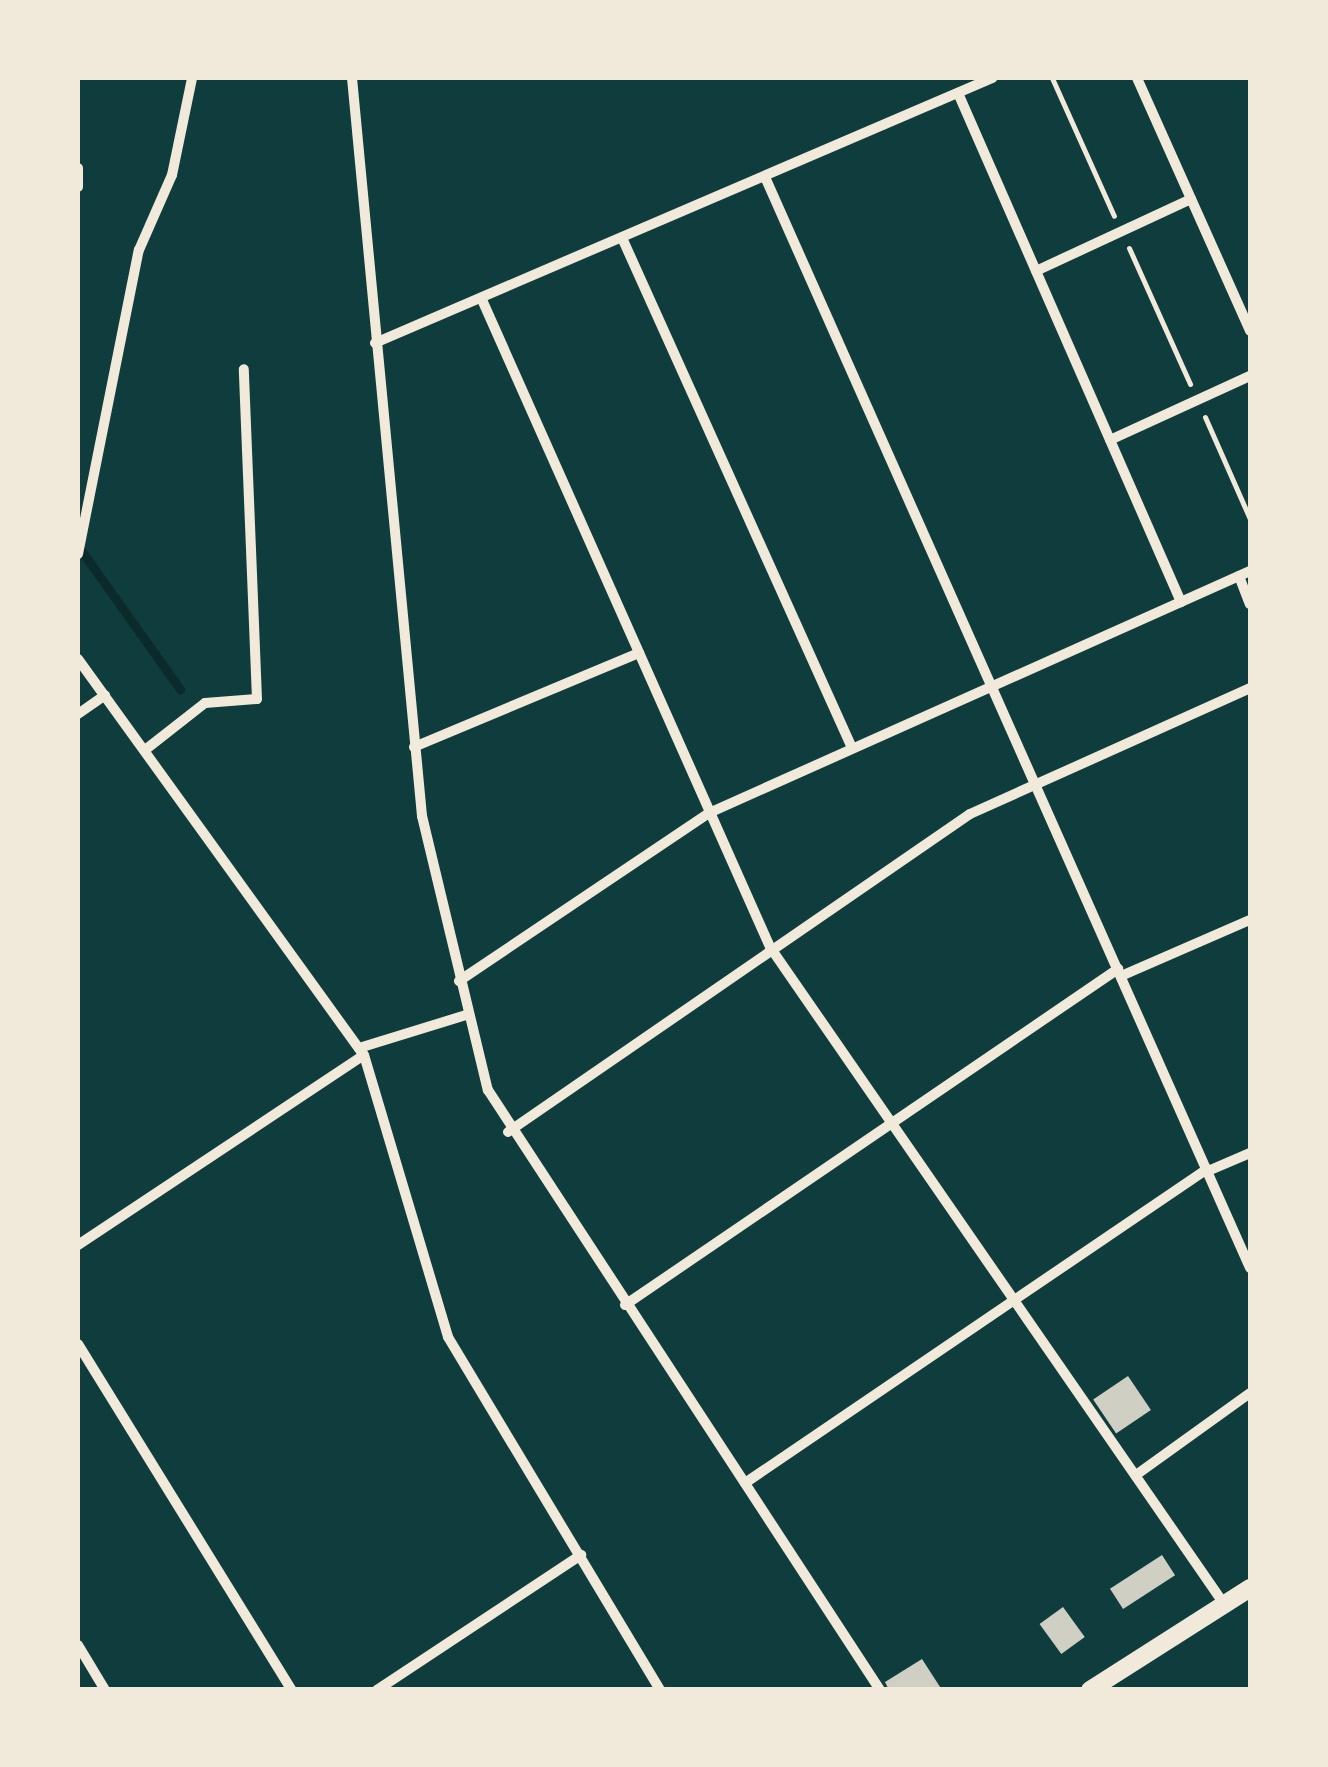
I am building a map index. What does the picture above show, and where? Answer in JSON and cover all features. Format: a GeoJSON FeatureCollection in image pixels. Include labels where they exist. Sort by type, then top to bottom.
{"type":"FeatureCollection","features":[{"type":"Feature","properties":{"kind":"street"},"geometry":{"type":"LineString","coordinates":[[78,554],[139,250],[172,174],[192,78]]}},
{"type":"Feature","properties":{"kind":"street"},"geometry":{"type":"LineString","coordinates":[[352,78],[414,747],[466,1016],[508,1132],[880,1690]]}},
{"type":"Feature","properties":{"kind":"street"},"geometry":{"type":"LineString","coordinates":[[375,343],[483,302],[992,78]]}},
{"type":"Feature","properties":{"kind":"street"},"geometry":{"type":"LineString","coordinates":[[1137,78],[1250,331]]}},
{"type":"Feature","properties":{"kind":"street"},"geometry":{"type":"LineString","coordinates":[[958,93],[1181,602]]}},
{"type":"Feature","properties":{"kind":"street"},"geometry":{"type":"LineString","coordinates":[[78,168],[78,187]]}},
{"type":"Feature","properties":{"kind":"street"},"geometry":{"type":"LineString","coordinates":[[765,177],[988,687],[1120,972],[1250,1268]]}},
{"type":"Feature","properties":{"kind":"street"},"geometry":{"type":"LineString","coordinates":[[1036,270],[1191,199]]}},
{"type":"Feature","properties":{"kind":"street"},"geometry":{"type":"LineString","coordinates":[[623,240],[852,748]]}},
{"type":"Feature","properties":{"kind":"street"},"geometry":{"type":"LineString","coordinates":[[483,302],[770,947],[1224,1604]]}},
{"type":"Feature","properties":{"kind":"street"},"geometry":{"type":"LineString","coordinates":[[145,750],[204,703],[257,699],[244,369]]}},
{"type":"Feature","properties":{"kind":"street"},"geometry":{"type":"LineString","coordinates":[[1110,440],[1250,376]]}},
{"type":"Feature","properties":{"kind":"street"},"geometry":{"type":"LineString","coordinates":[[459,980],[709,813],[1245,574],[1250,604]]}},
{"type":"Feature","properties":{"kind":"street"},"geometry":{"type":"LineString","coordinates":[[414,747],[639,653]]}},
{"type":"Feature","properties":{"kind":"street"},"geometry":{"type":"LineString","coordinates":[[78,659],[362,1051],[448,1337],[660,1690]]}},
{"type":"Feature","properties":{"kind":"street"},"geometry":{"type":"LineString","coordinates":[[508,1132],[770,947],[970,814],[1250,688]]}},
{"type":"Feature","properties":{"kind":"street"},"geometry":{"type":"LineString","coordinates":[[78,714],[106,694]]}},
{"type":"Feature","properties":{"kind":"street"},"geometry":{"type":"LineString","coordinates":[[625,1304],[1120,972],[1250,920]]}},
{"type":"Feature","properties":{"kind":"street"},"geometry":{"type":"LineString","coordinates":[[78,1244],[362,1051],[466,1016]]}},
{"type":"Feature","properties":{"kind":"street"},"geometry":{"type":"LineString","coordinates":[[744,1484],[1014,1297],[1208,1170],[1250,1152]]}},
{"type":"Feature","properties":{"kind":"street"},"geometry":{"type":"LineString","coordinates":[[78,1344],[292,1690]]}},
{"type":"Feature","properties":{"kind":"street"},"geometry":{"type":"LineString","coordinates":[[1136,1475],[1250,1392]]}},
{"type":"Feature","properties":{"kind":"street"},"geometry":{"type":"LineString","coordinates":[[377,1690],[581,1556]]}},
{"type":"Feature","properties":{"kind":"street"},"geometry":{"type":"LineString","coordinates":[[1090,1690],[1250,1588]]}},
{"type":"Feature","properties":{"kind":"street"},"geometry":{"type":"LineString","coordinates":[[78,1645],[105,1690]]}},
{"type":"Feature","properties":{"kind":"path"},"geometry":{"type":"LineString","coordinates":[[1052,78],[1250,520]]}},
{"type":"Feature","properties":{"kind":"building"},"geometry":{"type":"Polygon","coordinates":[[[1128,1376],[1151,1410],[1116,1433],[1093,1399],[1128,1376]]]}},
{"type":"Feature","properties":{"kind":"building"},"geometry":{"type":"Polygon","coordinates":[[[1162,1555],[1175,1575],[1123,1609],[1110,1589],[1162,1555]]]}},
{"type":"Feature","properties":{"kind":"building"},"geometry":{"type":"Polygon","coordinates":[[[1063,1607],[1085,1637],[1061,1654],[1040,1624],[1063,1607]]]}},
{"type":"Feature","properties":{"kind":"building"},"geometry":{"type":"Polygon","coordinates":[[[922,1659],[942,1690],[889,1690],[885,1682],[922,1659]]]}},
{"type":"Feature","properties":{"kind":"waterway"},"geometry":{"type":"LineString","coordinates":[[78,546],[180,689]]}}]}
